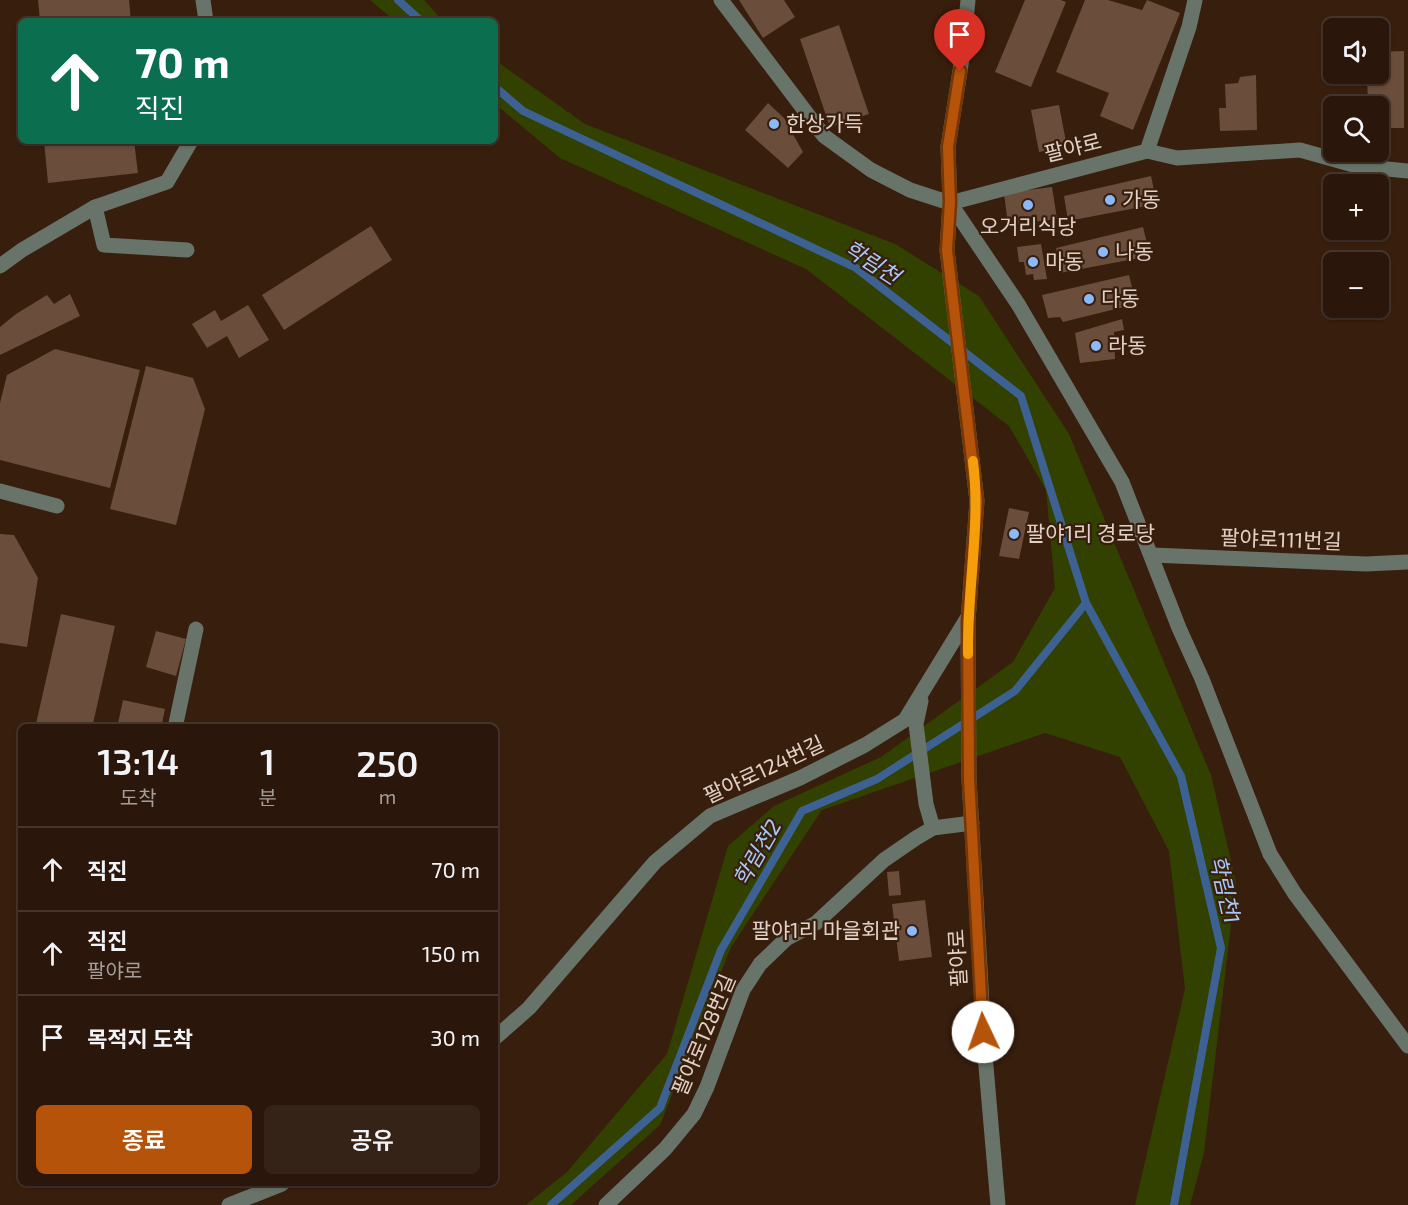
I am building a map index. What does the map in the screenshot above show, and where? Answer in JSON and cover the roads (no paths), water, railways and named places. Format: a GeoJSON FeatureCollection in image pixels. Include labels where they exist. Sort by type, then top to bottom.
{"type":"FeatureCollection","features":[{"type":"Feature","properties":{"kind":"street"},"geometry":{"type":"LineString","coordinates":[[203,0],[206,18]]}},
{"type":"Feature","properties":{"kind":"street"},"geometry":{"type":"LineString","coordinates":[[721,0],[824,136],[881,175],[910,190],[950,202]]}},
{"type":"Feature","properties":{"kind":"street"},"geometry":{"type":"LineString","coordinates":[[968,0],[963,52],[948,147],[950,202],[1018,304],[1122,482],[1270,854],[1295,894],[1408,1046]]}},
{"type":"Feature","properties":{"kind":"street"},"geometry":{"type":"LineString","coordinates":[[1147,151],[1190,27],[1195,0]]}},
{"type":"Feature","properties":{"kind":"street"},"geometry":{"type":"LineString","coordinates":[[0,266],[21,250],[95,207],[167,182],[189,144]]}},
{"type":"Feature","properties":{"kind":"street","name":"팔야로"},"geometry":{"type":"LineString","coordinates":[[998,1205],[984,1055],[969,779],[968,617],[977,501],[947,250],[950,202],[1147,151],[1177,158],[1300,150],[1357,166],[1408,171]]}},
{"type":"Feature","properties":{"kind":"street"},"geometry":{"type":"LineString","coordinates":[[95,207],[104,244],[187,250]]}},
{"type":"Feature","properties":{"kind":"street"},"geometry":{"type":"LineString","coordinates":[[0,491],[57,506]]}},
{"type":"Feature","properties":{"kind":"street","name":"팔야로111번길"},"geometry":{"type":"LineString","coordinates":[[1152,555],[1366,564],[1408,562]]}},
{"type":"Feature","properties":{"kind":"street","name":"팔야로124번길"},"geometry":{"type":"LineString","coordinates":[[498,1035],[530,1008],[655,862],[710,816],[800,778],[865,745],[905,720],[968,617]]}},
{"type":"Feature","properties":{"kind":"street"},"geometry":{"type":"LineString","coordinates":[[176,724],[196,629]]}},
{"type":"Feature","properties":{"kind":"street"},"geometry":{"type":"LineString","coordinates":[[924,690],[916,724],[926,804],[933,828]]}},
{"type":"Feature","properties":{"kind":"street","name":"팔야로128번길"},"geometry":{"type":"LineString","coordinates":[[606,1205],[665,1149],[694,1114],[743,990],[760,964],[786,939],[816,923],[884,860],[933,828],[972,823]]}},
{"type":"Feature","properties":{"kind":"street"},"geometry":{"type":"LineString","coordinates":[[230,1205],[277,1186]]}},
{"type":"Feature","properties":{"kind":"waterway","name":"학림천"},"geometry":{"type":"LineString","coordinates":[[398,0],[418,18]]}},
{"type":"Feature","properties":{"kind":"waterway","name":"학림천"},"geometry":{"type":"LineString","coordinates":[[498,90],[523,111],[856,268],[1021,396],[1086,603],[1181,776],[1221,948],[1174,1205]]}},
{"type":"Feature","properties":{"kind":"waterway","name":"학림천2"},"geometry":{"type":"LineString","coordinates":[[551,1205],[660,1108],[721,950],[802,811],[877,779],[1015,691],[1086,603]]}},
{"type":"Feature","properties":{"kind":"place","name":"한상가득"},"geometry":{"type":"Point","coordinates":[774,124]}},
{"type":"Feature","properties":{"kind":"place","name":"가동"},"geometry":{"type":"Point","coordinates":[1110,200]}},
{"type":"Feature","properties":{"kind":"place","name":"오거리식당"},"geometry":{"type":"Point","coordinates":[1028,205]}},
{"type":"Feature","properties":{"kind":"place","name":"나동"},"geometry":{"type":"Point","coordinates":[1103,252]}},
{"type":"Feature","properties":{"kind":"place","name":"마동"},"geometry":{"type":"Point","coordinates":[1033,262]}},
{"type":"Feature","properties":{"kind":"place","name":"다동"},"geometry":{"type":"Point","coordinates":[1089,299]}},
{"type":"Feature","properties":{"kind":"place","name":"라동"},"geometry":{"type":"Point","coordinates":[1096,346]}},
{"type":"Feature","properties":{"kind":"place","name":"팔야1리 경로당"},"geometry":{"type":"Point","coordinates":[1014,534]}},
{"type":"Feature","properties":{"kind":"place","name":"팔야1리 마을회관"},"geometry":{"type":"Point","coordinates":[912,931]}},
{"type":"Feature","properties":{"kind":"water label","name":"학림천1"},"geometry":{"type":"Point","coordinates":[1225,889]}}]}
